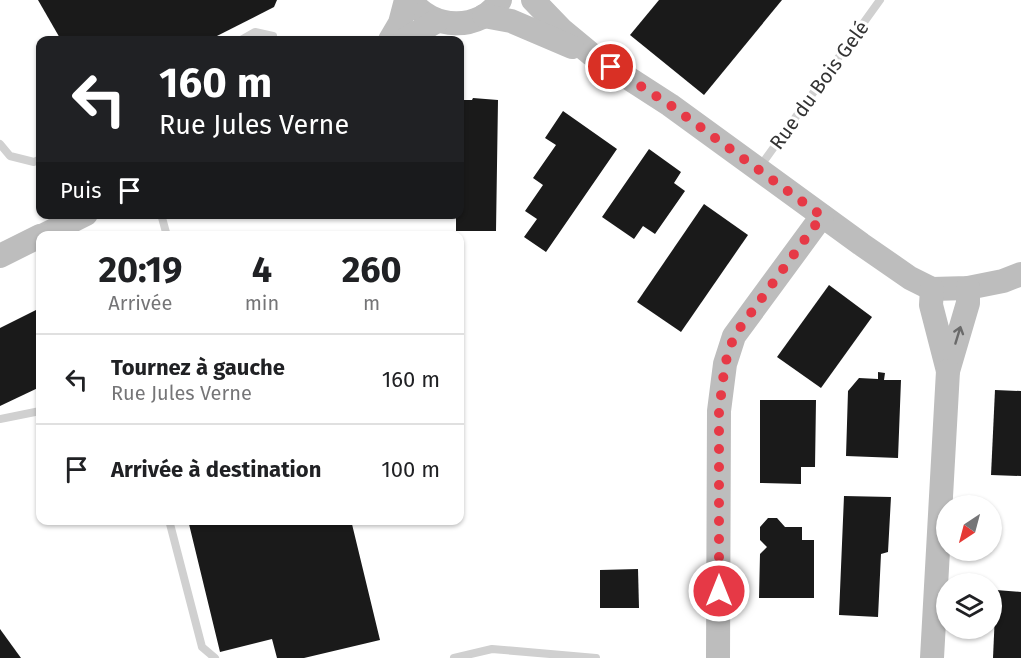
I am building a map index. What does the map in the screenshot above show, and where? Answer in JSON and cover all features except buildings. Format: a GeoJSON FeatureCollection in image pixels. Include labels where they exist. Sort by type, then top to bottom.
{"type":"FeatureCollection","features":[{"type":"Feature","properties":{"kind":"street"},"geometry":{"type":"LineString","coordinates":[[392,36],[400,23],[406,0]]}},
{"type":"Feature","properties":{"kind":"street"},"geometry":{"type":"LineString","coordinates":[[411,0],[425,15],[436,21],[453,24],[469,22],[492,8],[510,21],[591,54]]}},
{"type":"Feature","properties":{"kind":"street"},"geometry":{"type":"LineString","coordinates":[[533,0],[562,30],[591,54],[670,105],[910,278],[932,289],[968,288],[1003,281],[1021,274]]}},
{"type":"Feature","properties":{"kind":"street"},"geometry":{"type":"LineString","coordinates":[[411,36],[436,21]]}},
{"type":"Feature","properties":{"kind":"street"},"geometry":{"type":"LineString","coordinates":[[718,658],[719,411],[725,364],[734,336],[822,216]]}},
{"type":"Feature","properties":{"kind":"street"},"geometry":{"type":"LineString","coordinates":[[51,231],[76,219]]}},
{"type":"Feature","properties":{"kind":"street"},"geometry":{"type":"LineString","coordinates":[[0,256],[36,238]]}},
{"type":"Feature","properties":{"kind":"street"},"geometry":{"type":"LineString","coordinates":[[932,658],[948,370],[968,303],[968,288]]}},
{"type":"Feature","properties":{"kind":"street"},"geometry":{"type":"LineString","coordinates":[[932,289],[931,305],[948,370]]}},
{"type":"Feature","properties":{"kind":"lane","name":"Rue du Bois Gelé"},"geometry":{"type":"LineString","coordinates":[[758,169],[880,0]]}},
{"type":"Feature","properties":{"kind":"lane"},"geometry":{"type":"LineString","coordinates":[[255,36],[273,36]]}},
{"type":"Feature","properties":{"kind":"lane"},"geometry":{"type":"LineString","coordinates":[[0,144],[10,156],[36,161]]}},
{"type":"Feature","properties":{"kind":"lane"},"geometry":{"type":"LineString","coordinates":[[0,419],[36,412]]}},
{"type":"Feature","properties":{"kind":"lane"},"geometry":{"type":"LineString","coordinates":[[170,525],[202,647],[215,658]]}},
{"type":"Feature","properties":{"kind":"lane"},"geometry":{"type":"LineString","coordinates":[[454,658],[492,649],[596,658]]}},
{"type":"Feature","properties":{"kind":"route"},"geometry":{"type":"LineString","coordinates":[[611,67],[670,105],[822,216],[734,336],[725,364],[719,411],[719,591]]}}]}
